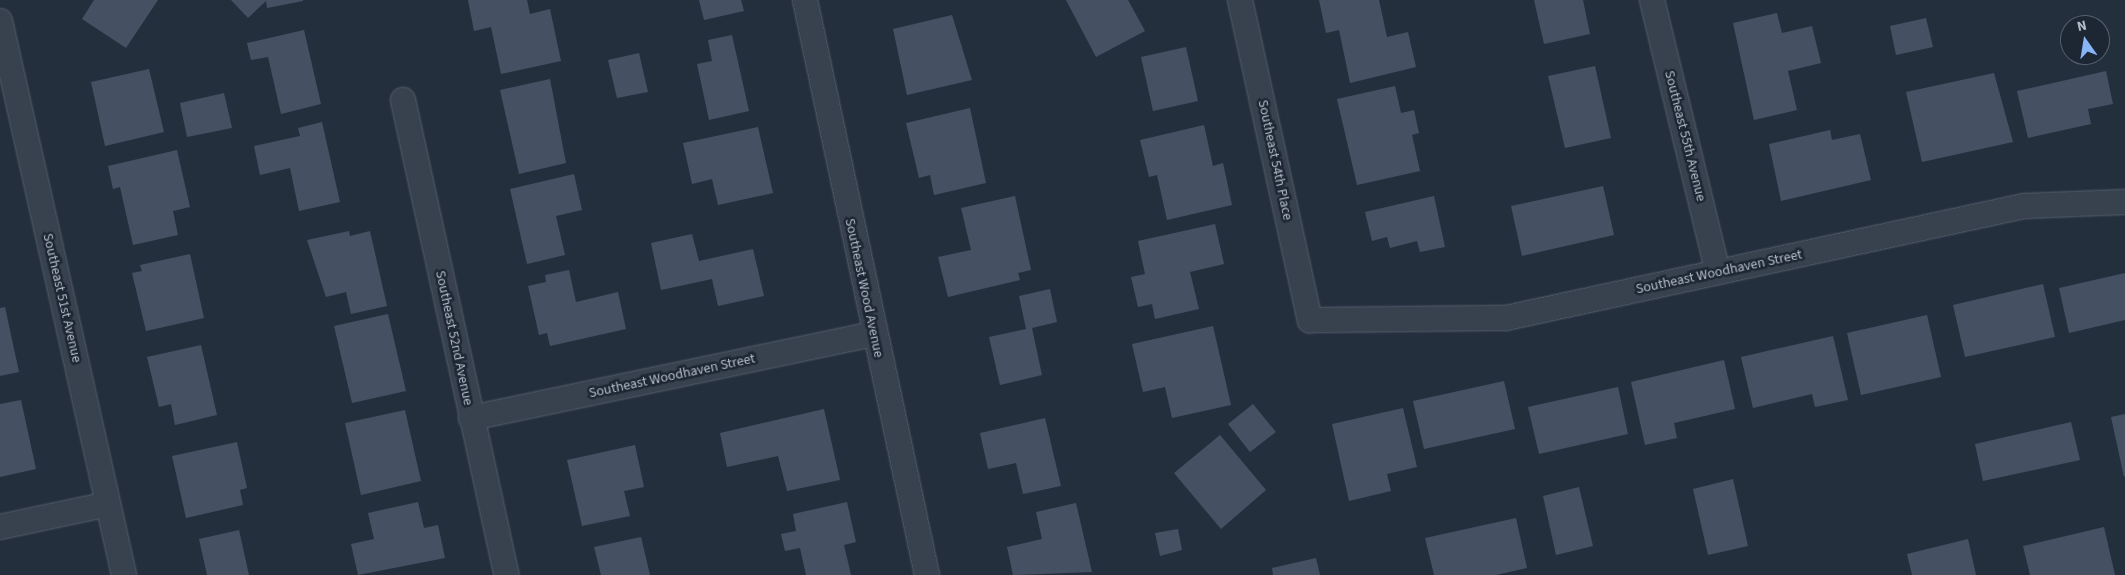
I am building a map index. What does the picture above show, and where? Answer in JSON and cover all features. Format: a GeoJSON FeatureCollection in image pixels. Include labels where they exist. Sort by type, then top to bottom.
{"type":"FeatureCollection","features":[{"type":"Feature","properties":{"kind":"street","name":"Southeast Wood Avenue"},"geometry":{"type":"LineString","coordinates":[[805,0],[873,334],[927,575]]}},
{"type":"Feature","properties":{"kind":"street","name":"Southeast 54th Place"},"geometry":{"type":"LineString","coordinates":[[1240,0],[1310,320]]}},
{"type":"Feature","properties":{"kind":"street","name":"Southeast 55th Avenue"},"geometry":{"type":"LineString","coordinates":[[1652,0],[1718,272]]}},
{"type":"Feature","properties":{"kind":"street","name":"Southeast 51st Avenue"},"geometry":{"type":"LineString","coordinates":[[0,21],[124,575]]}},
{"type":"Feature","properties":{"kind":"street","name":"Southeast 52nd Avenue"},"geometry":{"type":"LineString","coordinates":[[403,100],[471,418],[507,575]]}},
{"type":"Feature","properties":{"kind":"street","name":"Southeast Woodhaven Street"},"geometry":{"type":"LineString","coordinates":[[1310,320],[1506,318],[2024,206],[2125,202]]}},
{"type":"Feature","properties":{"kind":"street","name":"Southeast Woodhaven Street"},"geometry":{"type":"LineString","coordinates":[[471,418],[873,334]]}},
{"type":"Feature","properties":{"kind":"street"},"geometry":{"type":"LineString","coordinates":[[0,527],[108,504]]}},
{"type":"Feature","properties":{"kind":"building"},"geometry":{"type":"Polygon","coordinates":[[[94,0],[158,0],[126,48],[82,19],[94,0]]]}},
{"type":"Feature","properties":{"kind":"building"},"geometry":{"type":"Polygon","coordinates":[[[231,0],[303,1],[267,8],[266,1],[248,18],[231,0]]]}},
{"type":"Feature","properties":{"kind":"building"},"geometry":{"type":"Polygon","coordinates":[[[468,0],[527,0],[530,14],[550,9],[561,61],[501,74],[491,27],[474,31],[468,0]]]}},
{"type":"Feature","properties":{"kind":"building"},"geometry":{"type":"Polygon","coordinates":[[[699,0],[741,0],[744,11],[704,20],[699,0]]]}},
{"type":"Feature","properties":{"kind":"building"},"geometry":{"type":"Polygon","coordinates":[[[1066,0],[1128,0],[1145,31],[1096,57],[1066,0]]]}},
{"type":"Feature","properties":{"kind":"building"},"geometry":{"type":"Polygon","coordinates":[[[1319,0],[1379,0],[1387,37],[1408,32],[1416,67],[1350,83],[1339,30],[1326,33],[1319,0]]]}},
{"type":"Feature","properties":{"kind":"building"},"geometry":{"type":"Polygon","coordinates":[[[1534,0],[1583,0],[1590,34],[1544,44],[1534,0]]]}},
{"type":"Feature","properties":{"kind":"building"},"geometry":{"type":"Polygon","coordinates":[[[1777,13],[1782,33],[1812,26],[1821,63],[1788,71],[1797,110],[1754,120],[1733,23],[1777,13]]]}},
{"type":"Feature","properties":{"kind":"building"},"geometry":{"type":"Polygon","coordinates":[[[952,15],[972,80],[907,95],[893,29],[952,15]]]}},
{"type":"Feature","properties":{"kind":"building"},"geometry":{"type":"Polygon","coordinates":[[[1926,18],[1933,47],[1896,55],[1890,26],[1926,18]]]}},
{"type":"Feature","properties":{"kind":"building"},"geometry":{"type":"Polygon","coordinates":[[[304,30],[321,104],[281,114],[268,57],[251,60],[247,43],[304,30]]]}},
{"type":"Feature","properties":{"kind":"building"},"geometry":{"type":"Polygon","coordinates":[[[732,35],[749,111],[709,120],[697,64],[712,61],[708,40],[732,35]]]}},
{"type":"Feature","properties":{"kind":"building"},"geometry":{"type":"Polygon","coordinates":[[[1186,47],[1198,101],[1153,111],[1141,57],[1186,47]]]}},
{"type":"Feature","properties":{"kind":"building"},"geometry":{"type":"Polygon","coordinates":[[[639,53],[648,92],[617,98],[608,60],[639,53]]]}},
{"type":"Feature","properties":{"kind":"building"},"geometry":{"type":"Polygon","coordinates":[[[1595,66],[1611,138],[1565,148],[1548,76],[1595,66]]]}},
{"type":"Feature","properties":{"kind":"building"},"geometry":{"type":"Polygon","coordinates":[[[149,69],[164,132],[105,146],[91,82],[149,69]]]}},
{"type":"Feature","properties":{"kind":"building"},"geometry":{"type":"Polygon","coordinates":[[[2106,71],[2113,104],[2088,109],[2091,124],[2028,138],[2017,91],[2106,71]]]}},
{"type":"Feature","properties":{"kind":"building"},"geometry":{"type":"Polygon","coordinates":[[[1994,73],[2013,142],[1922,162],[1906,92],[1994,73]]]}},
{"type":"Feature","properties":{"kind":"building"},"geometry":{"type":"Polygon","coordinates":[[[550,79],[566,163],[519,174],[500,90],[550,79]]]}},
{"type":"Feature","properties":{"kind":"building"},"geometry":{"type":"Polygon","coordinates":[[[1395,86],[1401,113],[1414,110],[1419,133],[1412,135],[1420,171],[1357,185],[1337,99],[1395,86]]]}},
{"type":"Feature","properties":{"kind":"building"},"geometry":{"type":"Polygon","coordinates":[[[224,93],[232,128],[187,137],[180,103],[224,93]]]}},
{"type":"Feature","properties":{"kind":"building"},"geometry":{"type":"Polygon","coordinates":[[[970,108],[986,183],[934,195],[930,175],[919,178],[906,123],[970,108]]]}},
{"type":"Feature","properties":{"kind":"building"},"geometry":{"type":"Polygon","coordinates":[[[322,122],[340,202],[299,211],[290,168],[260,175],[254,146],[300,136],[298,128],[322,122]]]}},
{"type":"Feature","properties":{"kind":"building"},"geometry":{"type":"Polygon","coordinates":[[[1204,125],[1213,166],[1223,163],[1232,205],[1167,220],[1157,175],[1149,177],[1140,140],[1204,125]]]}},
{"type":"Feature","properties":{"kind":"building"},"geometry":{"type":"Polygon","coordinates":[[[758,127],[773,193],[718,205],[712,179],[692,184],[683,143],[758,127]]]}},
{"type":"Feature","properties":{"kind":"building"},"geometry":{"type":"Polygon","coordinates":[[[1830,130],[1832,140],[1860,134],[1871,180],[1781,201],[1769,144],[1830,130]]]}},
{"type":"Feature","properties":{"kind":"building"},"geometry":{"type":"Polygon","coordinates":[[[177,150],[190,207],[173,211],[178,235],[133,245],[120,187],[113,189],[108,166],[177,150]]]}},
{"type":"Feature","properties":{"kind":"building"},"geometry":{"type":"Polygon","coordinates":[[[574,174],[582,210],[556,216],[565,255],[527,264],[510,189],[574,174]]]}},
{"type":"Feature","properties":{"kind":"building"},"geometry":{"type":"Polygon","coordinates":[[[1603,186],[1614,235],[1522,256],[1511,206],[1603,186]]]}},
{"type":"Feature","properties":{"kind":"building"},"geometry":{"type":"Polygon","coordinates":[[[1015,196],[1031,270],[1018,273],[1020,280],[948,297],[938,257],[971,250],[961,208],[1015,196]]]}},
{"type":"Feature","properties":{"kind":"building"},"geometry":{"type":"Polygon","coordinates":[[[1434,196],[1445,247],[1420,252],[1417,241],[1390,248],[1387,237],[1372,241],[1365,212],[1434,196]]]}},
{"type":"Feature","properties":{"kind":"building"},"geometry":{"type":"Polygon","coordinates":[[[1215,224],[1224,264],[1190,272],[1199,309],[1155,319],[1152,304],[1138,307],[1131,277],[1145,274],[1138,241],[1215,224]]]}},
{"type":"Feature","properties":{"kind":"building"},"geometry":{"type":"Polygon","coordinates":[[[349,231],[350,236],[370,231],[387,306],[351,314],[346,292],[326,297],[307,240],[349,231]]]}},
{"type":"Feature","properties":{"kind":"building"},"geometry":{"type":"Polygon","coordinates":[[[692,234],[699,261],[753,249],[764,296],[718,306],[712,279],[661,290],[651,243],[692,234]]]}},
{"type":"Feature","properties":{"kind":"building"},"geometry":{"type":"Polygon","coordinates":[[[190,254],[204,318],[146,331],[132,273],[142,271],[140,265],[190,254]]]}},
{"type":"Feature","properties":{"kind":"building"},"geometry":{"type":"Polygon","coordinates":[[[569,270],[576,302],[618,292],[626,329],[550,346],[547,333],[539,335],[528,286],[546,282],[545,275],[569,270]]]}},
{"type":"Feature","properties":{"kind":"building"},"geometry":{"type":"Polygon","coordinates":[[[2125,273],[2125,320],[2069,333],[2059,288],[2125,273]]]}},
{"type":"Feature","properties":{"kind":"building"},"geometry":{"type":"Polygon","coordinates":[[[2043,284],[2055,337],[1965,357],[1953,305],[2043,284]]]}},
{"type":"Feature","properties":{"kind":"building"},"geometry":{"type":"Polygon","coordinates":[[[1050,289],[1057,322],[1032,328],[1042,375],[1000,385],[989,337],[1026,329],[1019,296],[1050,289]]]}},
{"type":"Feature","properties":{"kind":"building"},"geometry":{"type":"Polygon","coordinates":[[[5,307],[19,372],[0,376],[0,308],[5,307]]]}},
{"type":"Feature","properties":{"kind":"building"},"geometry":{"type":"Polygon","coordinates":[[[388,314],[406,391],[352,403],[334,326],[388,314]]]}},
{"type":"Feature","properties":{"kind":"building"},"geometry":{"type":"Polygon","coordinates":[[[1927,315],[1941,377],[1861,395],[1847,333],[1927,315]]]}},
{"type":"Feature","properties":{"kind":"building"},"geometry":{"type":"Polygon","coordinates":[[[1213,326],[1231,405],[1172,418],[1165,387],[1143,392],[1132,344],[1213,326]]]}},
{"type":"Feature","properties":{"kind":"building"},"geometry":{"type":"Polygon","coordinates":[[[1833,336],[1848,400],[1815,407],[1812,394],[1753,408],[1741,357],[1833,336]]]}},
{"type":"Feature","properties":{"kind":"building"},"geometry":{"type":"Polygon","coordinates":[[[201,345],[217,415],[175,425],[171,404],[159,407],[147,357],[201,345]]]}},
{"type":"Feature","properties":{"kind":"building"},"geometry":{"type":"Polygon","coordinates":[[[1724,360],[1735,409],[1674,423],[1677,438],[1645,445],[1631,382],[1724,360]]]}},
{"type":"Feature","properties":{"kind":"building"},"geometry":{"type":"Polygon","coordinates":[[[1504,381],[1515,429],[1424,449],[1413,401],[1504,381]]]}},
{"type":"Feature","properties":{"kind":"building"},"geometry":{"type":"Polygon","coordinates":[[[1618,387],[1628,434],[1539,454],[1528,407],[1618,387]]]}},
{"type":"Feature","properties":{"kind":"building"},"geometry":{"type":"Polygon","coordinates":[[[21,400],[36,469],[0,477],[0,404],[21,400]]]}},
{"type":"Feature","properties":{"kind":"building"},"geometry":{"type":"Polygon","coordinates":[[[1253,404],[1276,432],[1250,452],[1228,424],[1253,404]]]}},
{"type":"Feature","properties":{"kind":"building"},"geometry":{"type":"Polygon","coordinates":[[[1403,408],[1417,467],[1387,474],[1391,491],[1349,501],[1332,424],[1403,408]]]}},
{"type":"Feature","properties":{"kind":"building"},"geometry":{"type":"Polygon","coordinates":[[[824,409],[840,480],[787,491],[778,456],[727,467],[720,433],[824,409]]]}},
{"type":"Feature","properties":{"kind":"building"},"geometry":{"type":"Polygon","coordinates":[[[405,410],[421,481],[361,495],[345,423],[405,410]]]}},
{"type":"Feature","properties":{"kind":"building"},"geometry":{"type":"Polygon","coordinates":[[[2125,414],[2125,476],[2124,477],[2111,417],[2125,414]]]}},
{"type":"Feature","properties":{"kind":"building"},"geometry":{"type":"Polygon","coordinates":[[[1045,418],[1061,486],[1023,494],[1016,463],[988,469],[980,433],[1045,418]]]}},
{"type":"Feature","properties":{"kind":"building"},"geometry":{"type":"Polygon","coordinates":[[[2071,422],[2080,460],[1983,481],[1975,444],[2071,422]]]}},
{"type":"Feature","properties":{"kind":"building"},"geometry":{"type":"Polygon","coordinates":[[[1220,435],[1266,490],[1221,529],[1174,473],[1220,435]]]}},
{"type":"Feature","properties":{"kind":"building"},"geometry":{"type":"Polygon","coordinates":[[[237,442],[247,488],[240,490],[243,505],[186,518],[172,456],[237,442]]]}},
{"type":"Feature","properties":{"kind":"building"},"geometry":{"type":"Polygon","coordinates":[[[635,445],[644,487],[624,491],[630,516],[582,526],[567,460],[635,445]]]}},
{"type":"Feature","properties":{"kind":"building"},"geometry":{"type":"Polygon","coordinates":[[[1733,479],[1748,546],[1708,555],[1693,489],[1733,479]]]}},
{"type":"Feature","properties":{"kind":"building"},"geometry":{"type":"Polygon","coordinates":[[[1579,487],[1593,546],[1556,555],[1543,496],[1579,487]]]}},
{"type":"Feature","properties":{"kind":"building"},"geometry":{"type":"Polygon","coordinates":[[[418,502],[424,528],[438,525],[445,558],[358,575],[351,544],[374,539],[368,513],[418,502]]]}},
{"type":"Feature","properties":{"kind":"building"},"geometry":{"type":"Polygon","coordinates":[[[847,502],[856,542],[844,545],[851,575],[806,575],[800,548],[785,551],[781,534],[796,531],[793,514],[847,502]]]}},
{"type":"Feature","properties":{"kind":"building"},"geometry":{"type":"Polygon","coordinates":[[[1076,503],[1092,572],[1013,575],[1007,547],[1042,539],[1036,512],[1076,503]]]}},
{"type":"Feature","properties":{"kind":"building"},"geometry":{"type":"Polygon","coordinates":[[[1516,518],[1527,568],[1496,575],[1434,575],[1425,538],[1516,518]]]}},
{"type":"Feature","properties":{"kind":"building"},"geometry":{"type":"Polygon","coordinates":[[[2104,527],[2115,575],[2030,575],[2023,546],[2104,527]]]}},
{"type":"Feature","properties":{"kind":"building"},"geometry":{"type":"Polygon","coordinates":[[[1178,529],[1182,550],[1160,556],[1155,533],[1178,529]]]}},
{"type":"Feature","properties":{"kind":"building"},"geometry":{"type":"Polygon","coordinates":[[[239,530],[249,575],[207,575],[199,539],[239,530]]]}},
{"type":"Feature","properties":{"kind":"building"},"geometry":{"type":"Polygon","coordinates":[[[641,537],[650,575],[601,575],[594,547],[641,537]]]}},
{"type":"Feature","properties":{"kind":"building"},"geometry":{"type":"Polygon","coordinates":[[[1968,539],[1976,575],[1912,575],[1907,554],[1968,539]]]}},
{"type":"Feature","properties":{"kind":"building"},"geometry":{"type":"Polygon","coordinates":[[[1316,558],[1320,575],[1273,575],[1272,568],[1316,558]]]}}]}
